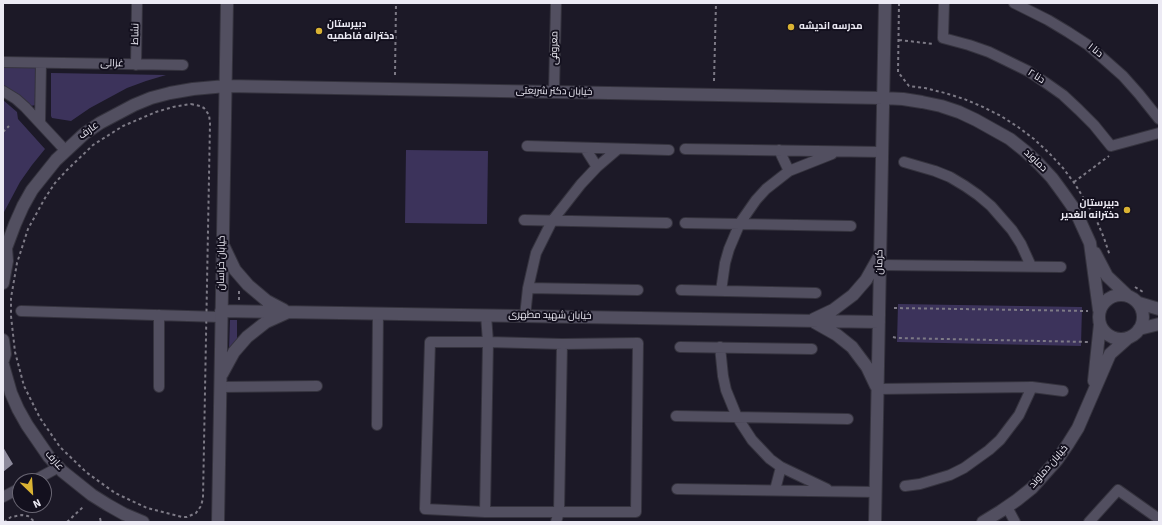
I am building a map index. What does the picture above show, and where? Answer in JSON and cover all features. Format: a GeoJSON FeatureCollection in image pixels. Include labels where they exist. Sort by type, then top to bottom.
{"type":"FeatureCollection","features":[{"type":"Feature","properties":{"kind":"street","name":"نشاط"},"geometry":{"type":"LineString","coordinates":[[136,64],[137,3]]}},
{"type":"Feature","properties":{"kind":"street","name":"خیابان خراسان"},"geometry":{"type":"LineString","coordinates":[[218,522],[227,3]]}},
{"type":"Feature","properties":{"kind":"street","name":"معروفی"},"geometry":{"type":"LineString","coordinates":[[554,92],[556,3]]}},
{"type":"Feature","properties":{"kind":"street","name":"کرمان"},"geometry":{"type":"LineString","coordinates":[[875,522],[884,3]]}},
{"type":"Feature","properties":{"kind":"street","name":"دنا ۲"},"geometry":{"type":"LineString","coordinates":[[944,3],[943,38],[989,52],[1034,75],[1063,95],[1079,110],[1094,125],[1110,151]]}},
{"type":"Feature","properties":{"kind":"street","name":"دنا ۱"},"geometry":{"type":"LineString","coordinates":[[1014,3],[1048,20],[1088,45],[1123,76],[1159,119]]}},
{"type":"Feature","properties":{"kind":"street","name":"غزالی"},"geometry":{"type":"LineString","coordinates":[[3,62],[183,65]]}},
{"type":"Feature","properties":{"kind":"street"},"geometry":{"type":"LineString","coordinates":[[40,123],[41,63]]}},
{"type":"Feature","properties":{"kind":"street","name":"خیابان دکتر شریعتی"},"geometry":{"type":"LineString","coordinates":[[226,86],[883,98]]}},
{"type":"Feature","properties":{"kind":"street","name":"عارف"},"geometry":{"type":"LineString","coordinates":[[3,283],[7,261],[4,249],[14,224],[32,190],[65,150],[100,123],[134,105],[170,93],[193,88],[226,86]]}},
{"type":"Feature","properties":{"kind":"street"},"geometry":{"type":"LineString","coordinates":[[3,90],[20,103],[65,150]]}},
{"type":"Feature","properties":{"kind":"street","name":"دماوند"},"geometry":{"type":"LineString","coordinates":[[883,98],[903,99],[941,106],[959,112],[1010,139],[1039,164],[1056,183],[1075,210],[1090,243],[1094,311]]}},
{"type":"Feature","properties":{"kind":"street"},"geometry":{"type":"LineString","coordinates":[[1110,151],[1159,133]]}},
{"type":"Feature","properties":{"kind":"street"},"geometry":{"type":"LineString","coordinates":[[527,146],[669,150]]}},
{"type":"Feature","properties":{"kind":"street"},"geometry":{"type":"LineString","coordinates":[[585,148],[597,167]]}},
{"type":"Feature","properties":{"kind":"street"},"geometry":{"type":"LineString","coordinates":[[525,316],[528,288],[536,252],[552,221],[581,184],[597,167],[618,149]]}},
{"type":"Feature","properties":{"kind":"street"},"geometry":{"type":"LineString","coordinates":[[685,149],[882,152]]}},
{"type":"Feature","properties":{"kind":"street"},"geometry":{"type":"LineString","coordinates":[[779,150],[789,171]]}},
{"type":"Feature","properties":{"kind":"street"},"geometry":{"type":"LineString","coordinates":[[721,291],[728,249],[740,224],[761,194],[789,171],[837,152]]}},
{"type":"Feature","properties":{"kind":"street"},"geometry":{"type":"LineString","coordinates":[[904,162],[935,171],[978,195],[1012,230],[1032,266]]}},
{"type":"Feature","properties":{"kind":"street"},"geometry":{"type":"LineString","coordinates":[[524,220],[667,223]]}},
{"type":"Feature","properties":{"kind":"street"},"geometry":{"type":"LineString","coordinates":[[685,222],[852,226]]}},
{"type":"Feature","properties":{"kind":"street"},"geometry":{"type":"LineString","coordinates":[[1090,243],[1107,276],[1139,303],[1144,316],[1140,329],[1135,334],[1128,338],[1114,338],[1103,330],[1094,311],[1107,299],[1121,294],[1128,295]]}},
{"type":"Feature","properties":{"kind":"street"},"geometry":{"type":"LineString","coordinates":[[222,244],[233,266],[248,285],[267,301],[289,312]]}},
{"type":"Feature","properties":{"kind":"street"},"geometry":{"type":"LineString","coordinates":[[812,320],[833,310],[853,294],[866,280],[880,260],[1061,267]]}},
{"type":"Feature","properties":{"kind":"street"},"geometry":{"type":"LineString","coordinates":[[528,288],[638,290]]}},
{"type":"Feature","properties":{"kind":"street"},"geometry":{"type":"LineString","coordinates":[[681,290],[816,293]]}},
{"type":"Feature","properties":{"kind":"street"},"geometry":{"type":"LineString","coordinates":[[1139,303],[1159,309]]}},
{"type":"Feature","properties":{"kind":"street"},"geometry":{"type":"LineString","coordinates":[[22,311],[159,315],[221,314]]}},
{"type":"Feature","properties":{"kind":"street"},"geometry":{"type":"LineString","coordinates":[[289,312],[266,322],[247,337],[234,352],[224,369],[220,382],[317,386]]}},
{"type":"Feature","properties":{"kind":"street","name":"خیابان شهید مطهری"},"geometry":{"type":"LineString","coordinates":[[221,314],[289,312],[378,313],[879,322]]}},
{"type":"Feature","properties":{"kind":"street"},"geometry":{"type":"LineString","coordinates":[[377,425],[378,313]]}},
{"type":"Feature","properties":{"kind":"street"},"geometry":{"type":"LineString","coordinates":[[159,315],[159,387]]}},
{"type":"Feature","properties":{"kind":"street"},"geometry":{"type":"LineString","coordinates":[[485,512],[488,342],[486,315]]}},
{"type":"Feature","properties":{"kind":"street"},"geometry":{"type":"LineString","coordinates":[[812,320],[829,329],[852,347],[867,367],[878,389],[1032,387],[1063,391]]}},
{"type":"Feature","properties":{"kind":"street"},"geometry":{"type":"LineString","coordinates":[[1093,393],[1100,324]]}},
{"type":"Feature","properties":{"kind":"street"},"geometry":{"type":"LineString","coordinates":[[1140,329],[1159,324]]}},
{"type":"Feature","properties":{"kind":"street","name":"خیابان دماوند"},"geometry":{"type":"LineString","coordinates":[[983,522],[1007,508],[1032,488],[1057,460],[1078,428],[1110,354],[1128,338]]}},
{"type":"Feature","properties":{"kind":"street"},"geometry":{"type":"LineString","coordinates":[[3,340],[5,354],[3,360]]}},
{"type":"Feature","properties":{"kind":"street"},"geometry":{"type":"LineString","coordinates":[[430,342],[488,342],[562,344],[638,343],[636,512],[485,512],[426,509],[430,342]]}},
{"type":"Feature","properties":{"kind":"street"},"geometry":{"type":"LineString","coordinates":[[556,522],[559,512],[562,344]]}},
{"type":"Feature","properties":{"kind":"street"},"geometry":{"type":"LineString","coordinates":[[680,347],[812,349]]}},
{"type":"Feature","properties":{"kind":"street"},"geometry":{"type":"LineString","coordinates":[[720,347],[725,383],[731,404],[744,429],[756,445],[780,467],[831,491]]}},
{"type":"Feature","properties":{"kind":"street","name":"عارف"},"geometry":{"type":"LineString","coordinates":[[3,365],[11,393],[27,425],[59,467],[76,483],[92,495],[124,514],[144,522]]}},
{"type":"Feature","properties":{"kind":"street"},"geometry":{"type":"LineString","coordinates":[[905,486],[920,484],[950,475],[977,460],[1010,428],[1019,415],[1032,387]]}},
{"type":"Feature","properties":{"kind":"street"},"geometry":{"type":"LineString","coordinates":[[676,416],[848,419]]}},
{"type":"Feature","properties":{"kind":"street"},"geometry":{"type":"LineString","coordinates":[[48,473],[59,467]]}},
{"type":"Feature","properties":{"kind":"street"},"geometry":{"type":"LineString","coordinates":[[775,490],[780,467]]}},
{"type":"Feature","properties":{"kind":"street"},"geometry":{"type":"LineString","coordinates":[[677,488],[876,492]]}},
{"type":"Feature","properties":{"kind":"street"},"geometry":{"type":"LineString","coordinates":[[1089,522],[1118,490],[1159,519]]}},
{"type":"Feature","properties":{"kind":"street"},"geometry":{"type":"LineString","coordinates":[[3,497],[12,492]]}},
{"type":"Feature","properties":{"kind":"street"},"geometry":{"type":"LineString","coordinates":[[1007,508],[1015,522]]}},
{"type":"Feature","properties":{"kind":"path"},"geometry":{"type":"LineString","coordinates":[[395,75],[396,3]]}},
{"type":"Feature","properties":{"kind":"path"},"geometry":{"type":"LineString","coordinates":[[714,80],[716,3]]}},
{"type":"Feature","properties":{"kind":"path"},"geometry":{"type":"LineString","coordinates":[[899,3],[898,72],[909,86],[925,88]]}},
{"type":"Feature","properties":{"kind":"path"},"geometry":{"type":"LineString","coordinates":[[899,40],[934,44]]}},
{"type":"Feature","properties":{"kind":"path"},"geometry":{"type":"LineString","coordinates":[[3,132],[9,126]]}},
{"type":"Feature","properties":{"kind":"path"},"geometry":{"type":"LineString","coordinates":[[1074,182],[1110,151]]}},
{"type":"Feature","properties":{"kind":"path"},"geometry":{"type":"LineString","coordinates":[[894,308],[1094,311]]}},
{"type":"Feature","properties":{"kind":"path"},"geometry":{"type":"LineString","coordinates":[[893,337],[1089,342]]}},
{"type":"Feature","properties":{"kind":"path"},"geometry":{"type":"LineString","coordinates":[[67,522],[83,507]]}},
{"type":"Feature","properties":{"kind":"path"},"geometry":{"type":"LineString","coordinates":[[4,522],[11,517],[22,515],[28,516],[35,522]]}},
{"type":"Feature","properties":{"kind":"path"},"geometry":{"type":"LineString","coordinates":[[100,518],[102,522]]}},
{"type":"Feature","properties":{"kind":"shaded area"},"geometry":{"type":"Polygon","coordinates":[[[3,66],[38,67],[36,105],[30,106],[3,85],[3,66]]]}},
{"type":"Feature","properties":{"kind":"shaded area"},"geometry":{"type":"Polygon","coordinates":[[[51,73],[166,75],[127,88],[90,108],[71,121],[52,118],[51,116],[51,73]]]}},
{"type":"Feature","properties":{"kind":"shaded area"},"geometry":{"type":"Polygon","coordinates":[[[3,100],[17,112],[18,119],[45,149],[20,182],[3,214],[3,100]]]}},
{"type":"Feature","properties":{"kind":"shaded area"},"geometry":{"type":"Polygon","coordinates":[[[406,150],[488,151],[487,224],[405,223],[406,150]]]}},
{"type":"Feature","properties":{"kind":"shaded area"},"geometry":{"type":"Polygon","coordinates":[[[898,304],[1082,307],[1081,346],[897,342],[898,304]]]}},
{"type":"Feature","properties":{"kind":"shaded area"},"geometry":{"type":"Polygon","coordinates":[[[230,320],[237,320],[237,340],[229,351],[230,320]]]}},
{"type":"Feature","properties":{"kind":"building"},"geometry":{"type":"Polygon","coordinates":[[[3,447],[13,464],[3,472],[3,447]]]}},
{"type":"Feature","properties":{"kind":"place","name":"مدرسه اندیشه"},"geometry":{"type":"Point","coordinates":[791,27]}},
{"type":"Feature","properties":{"kind":"place","name":"دبیرستان دخترانه فاطمیه"},"geometry":{"type":"Point","coordinates":[319,31]}},
{"type":"Feature","properties":{"kind":"place","name":"دبیرستان دخترانه الغدیر"},"geometry":{"type":"Point","coordinates":[1127,210]}}]}
